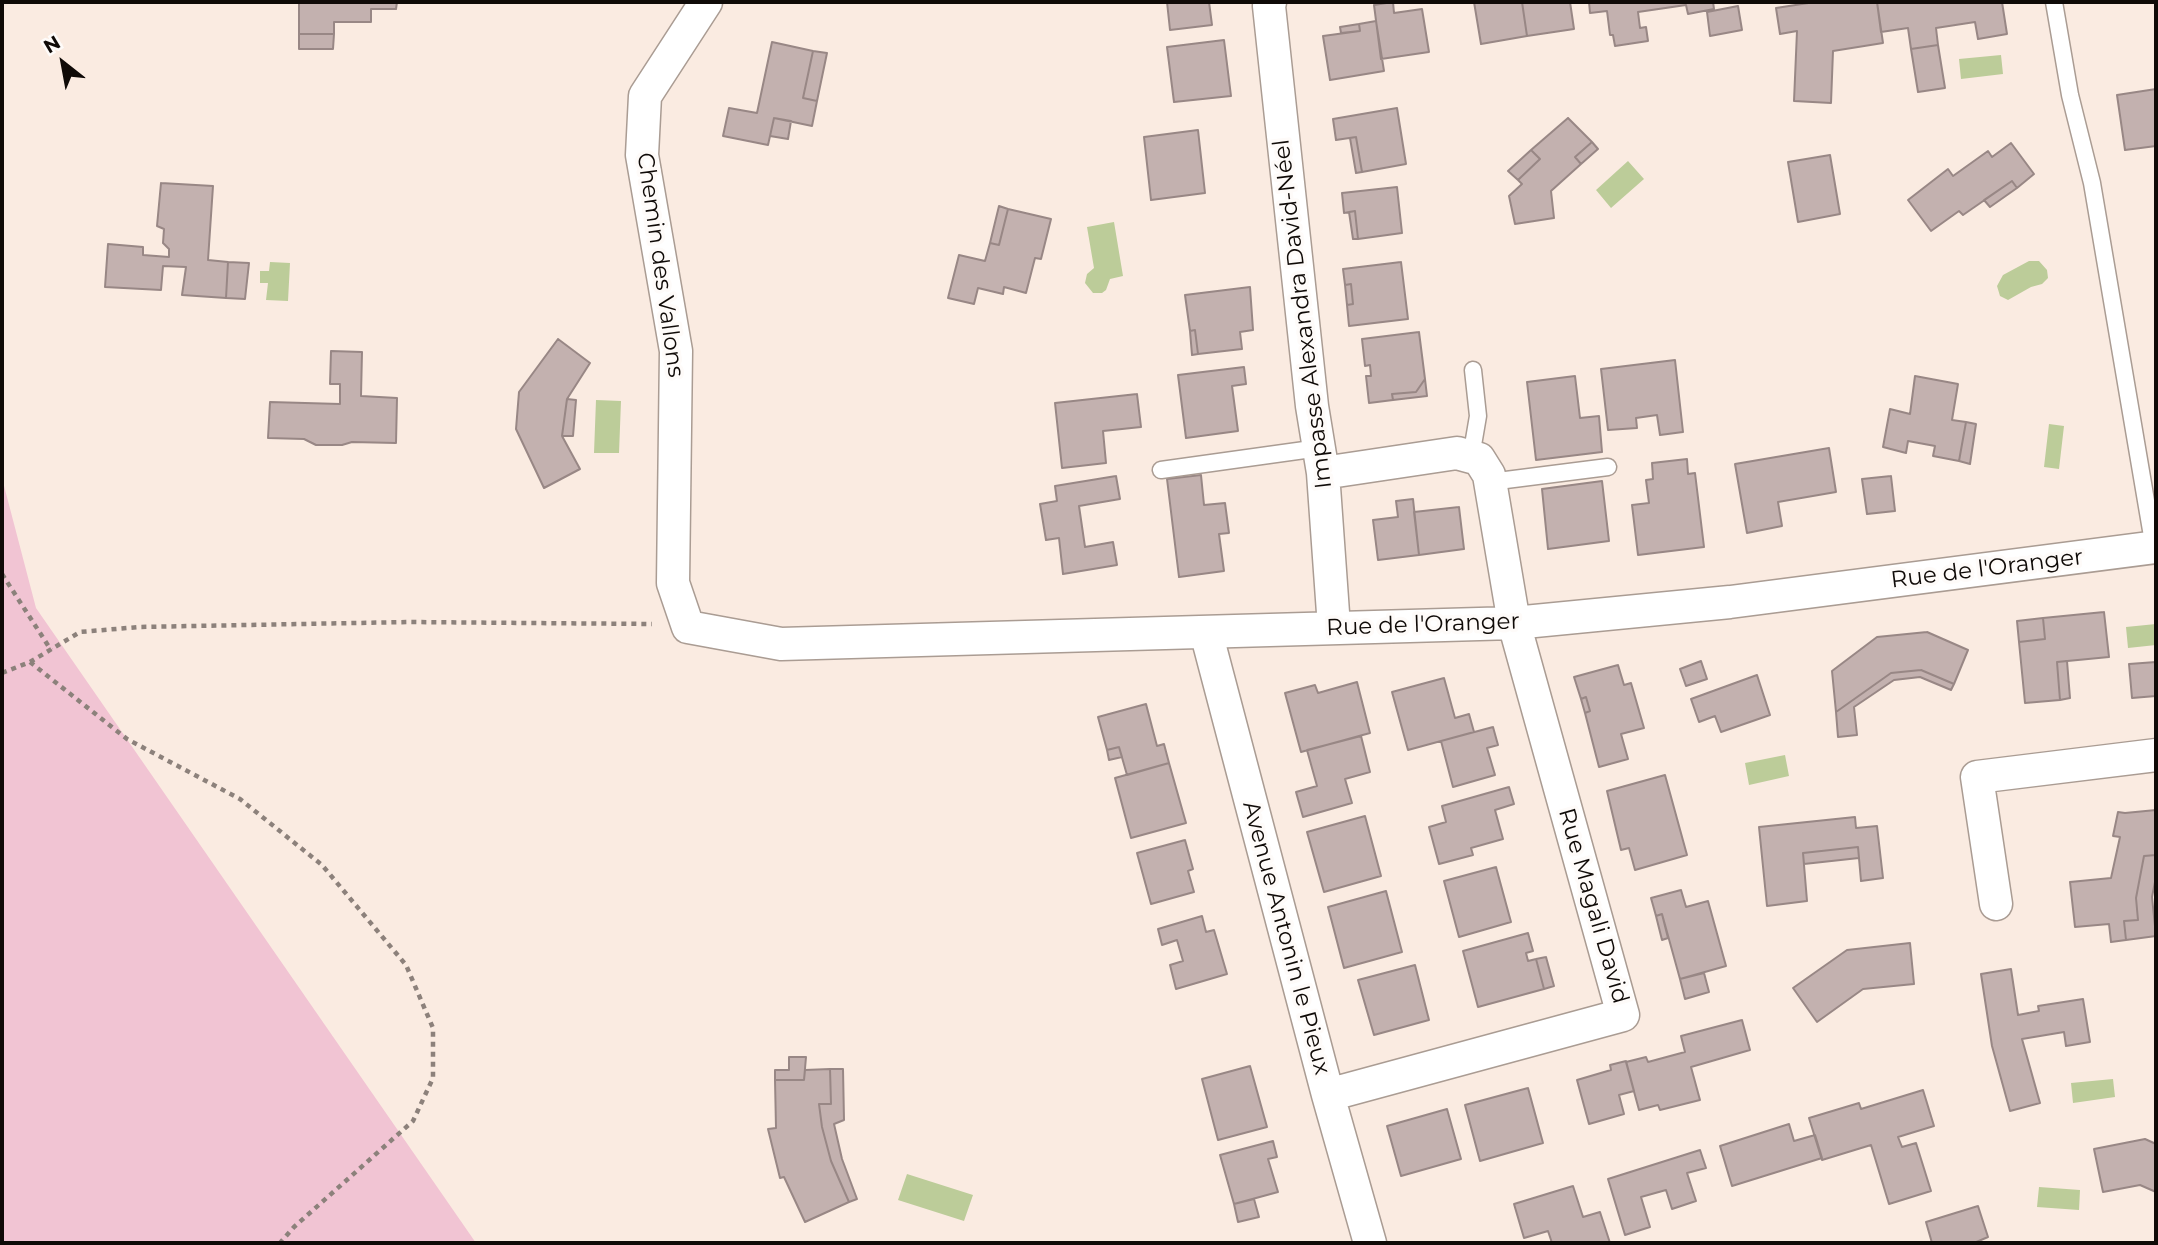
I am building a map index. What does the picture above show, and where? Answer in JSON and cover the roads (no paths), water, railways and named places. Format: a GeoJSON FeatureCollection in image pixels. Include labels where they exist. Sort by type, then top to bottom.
{"type":"FeatureCollection","features":[{"type":"Feature","properties":{"kind":"street","name":"Chemin des Vallons"},"geometry":{"type":"LineString","coordinates":[[688,627],[673,583],[677,351],[642,155],[645,96],[706,2]]}},
{"type":"Feature","properties":{"kind":"street","name":"Impasse Alexandra David-Néel"},"geometry":{"type":"LineString","coordinates":[[1270,2],[1311,406],[1321,461],[1334,627]]}},
{"type":"Feature","properties":{"kind":"street"},"geometry":{"type":"LineString","coordinates":[[1321,461],[1457,453],[1479,460],[1489,475],[1514,623]]}},
{"type":"Feature","properties":{"kind":"street","name":"Rue de l'Oranger"},"geometry":{"type":"LineString","coordinates":[[688,627],[780,644],[1514,623],[1730,601],[2155,548]]}},
{"type":"Feature","properties":{"kind":"street","name":"Rue Magali David"},"geometry":{"type":"LineString","coordinates":[[1328,1095],[1623,1015],[1514,623]]}},
{"type":"Feature","properties":{"kind":"street","name":"Avenue Antonin le Pieux"},"geometry":{"type":"LineString","coordinates":[[1206,632],[1328,1095],[1370,1243]]}},
{"type":"Feature","properties":{"kind":"street"},"geometry":{"type":"LineString","coordinates":[[1996,904],[1977,777],[2156,755]]}},
{"type":"Feature","properties":{"kind":"lane"},"geometry":{"type":"LineString","coordinates":[[2054,2],[2070,95],[2092,183],[2155,548]]}},
{"type":"Feature","properties":{"kind":"lane"},"geometry":{"type":"LineString","coordinates":[[1471,457],[1478,416],[1474,370]]}},
{"type":"Feature","properties":{"kind":"lane"},"geometry":{"type":"LineString","coordinates":[[1161,470],[1321,461]]}},
{"type":"Feature","properties":{"kind":"lane"},"geometry":{"type":"LineString","coordinates":[[1490,482],[1608,467]]}}]}
